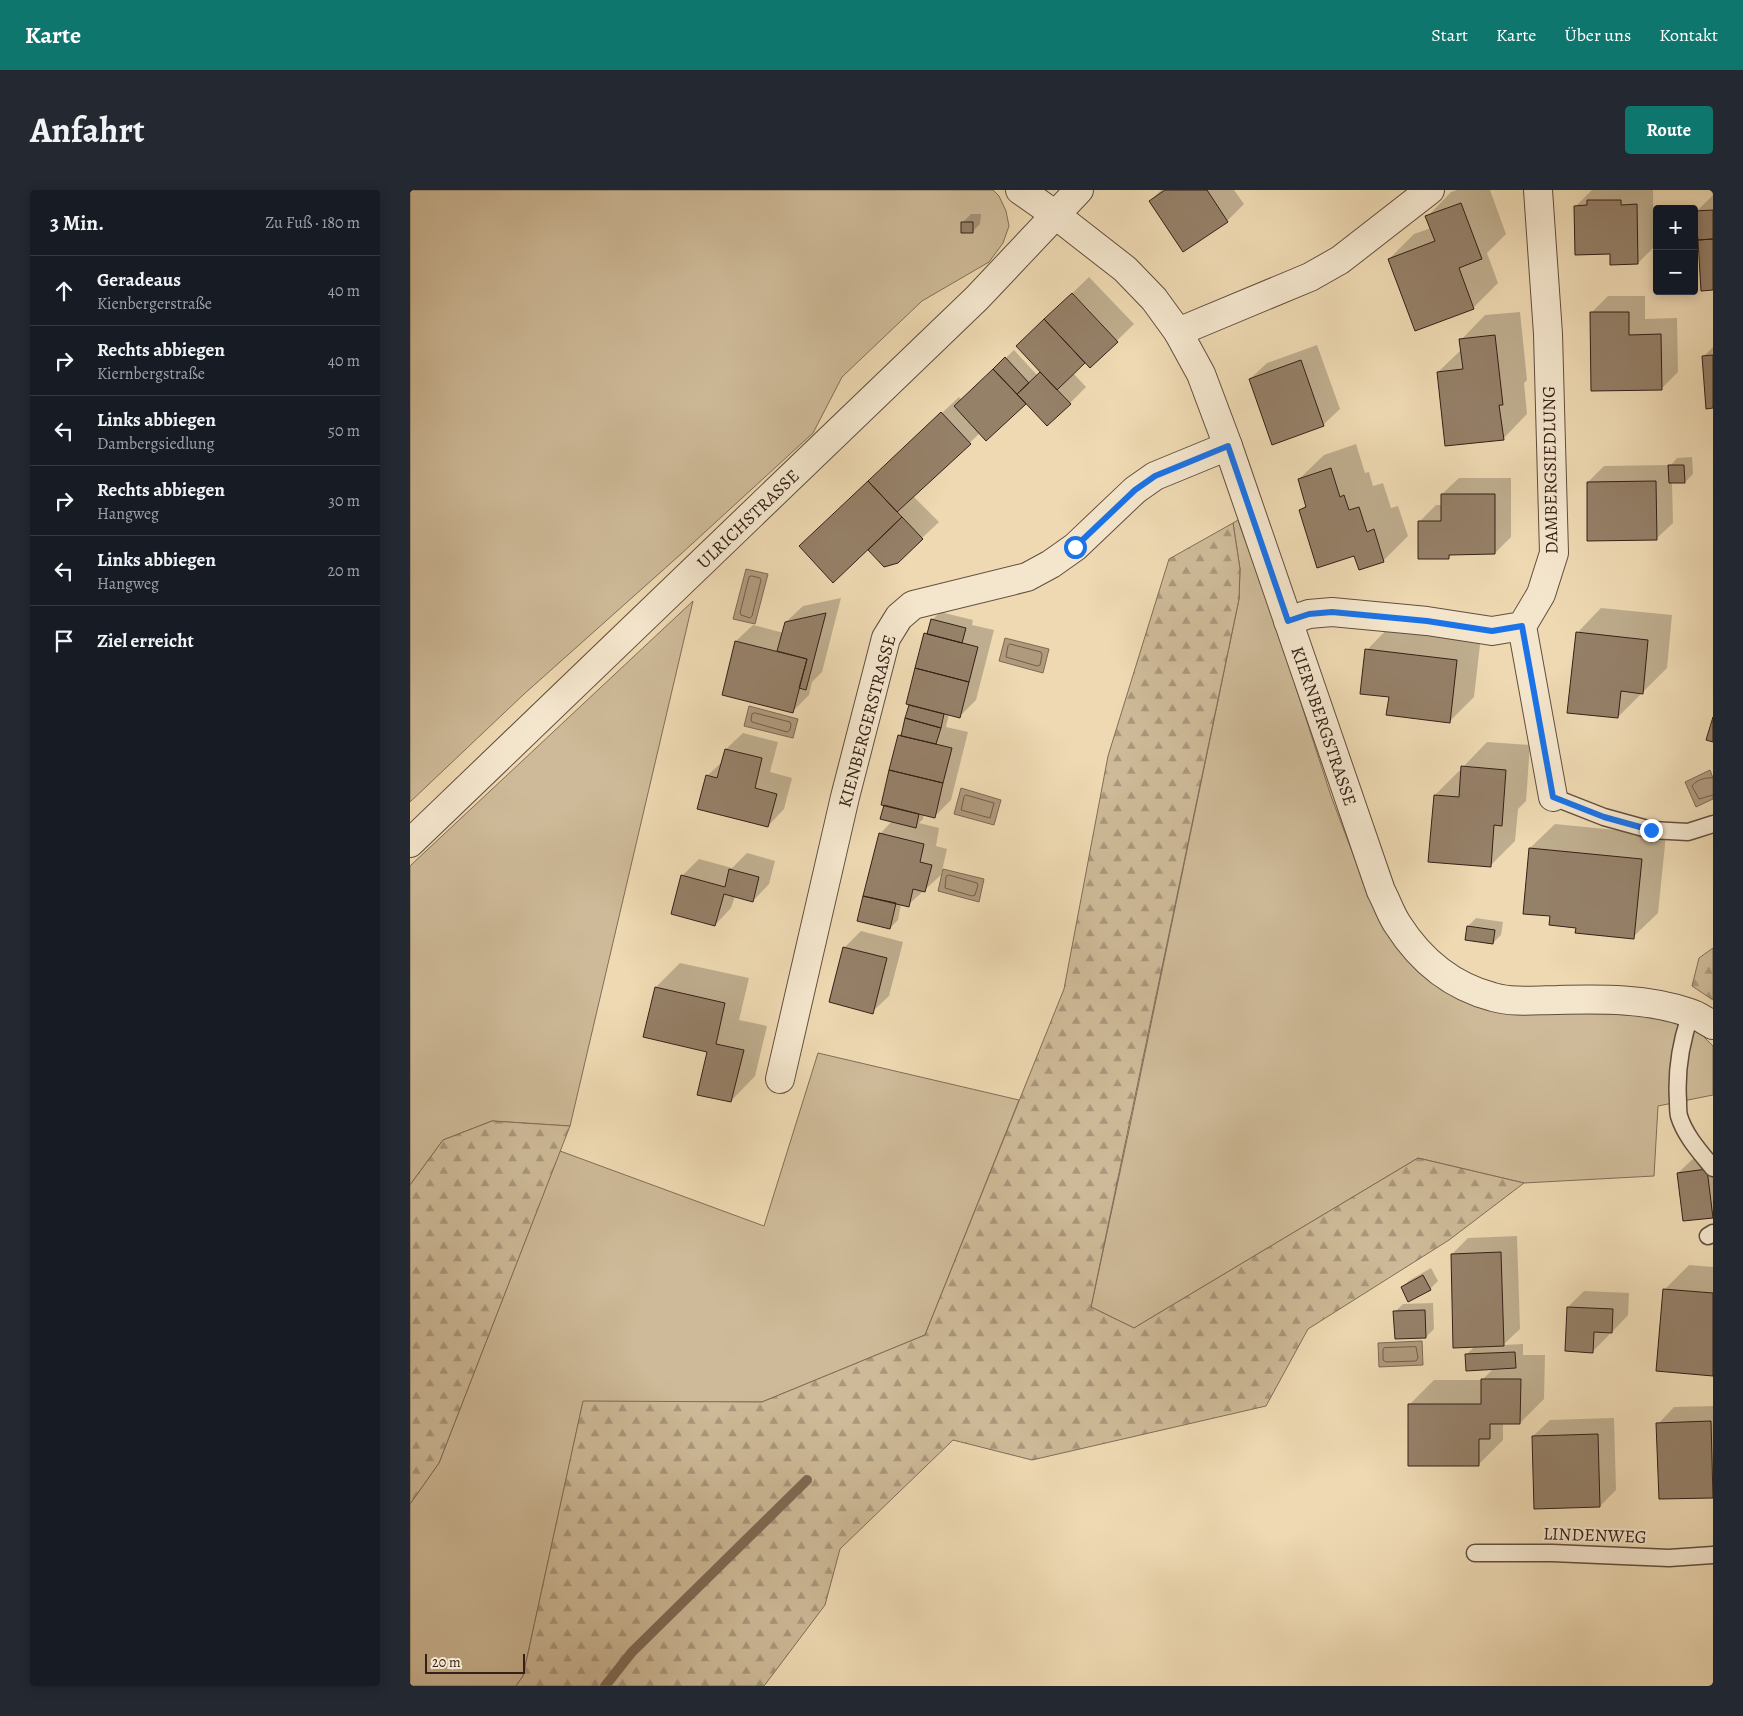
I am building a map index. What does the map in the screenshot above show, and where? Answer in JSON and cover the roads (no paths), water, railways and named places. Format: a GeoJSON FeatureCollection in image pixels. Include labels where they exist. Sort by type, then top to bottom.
{"type":"FeatureCollection","features":[{"type":"Feature","properties":{"kind":"street","name":"KIERNBERGSTRASSE"},"geometry":{"type":"LineString","coordinates":[[1020,190],[1125,269],[1154,299],[1178,332],[1201,374],[1228,446],[1381,891],[1397,924],[1416,950],[1439,972],[1466,987],[1494,997],[1521,1001],[1595,999],[1632,1001],[1665,1006],[1702,1019]]}},
{"type":"Feature","properties":{"kind":"street","name":"ULRICHSTRASSE"},"geometry":{"type":"LineString","coordinates":[[410,843],[977,298],[1080,190]]}},
{"type":"Feature","properties":{"kind":"street"},"geometry":{"type":"LineString","coordinates":[[1178,332],[1310,277],[1340,260],[1430,190]]}},
{"type":"Feature","properties":{"kind":"street","name":"DAMBERGSIEDLUNG"},"geometry":{"type":"LineString","coordinates":[[1522,626],[1541,594],[1554,553],[1548,334],[1538,190]]}},
{"type":"Feature","properties":{"kind":"street","name":"KIENBERGERSTRASSE"},"geometry":{"type":"LineString","coordinates":[[780,1079],[857,750],[886,638],[899,617],[913,605],[1027,577],[1051,564],[1075,547],[1135,490],[1155,476],[1228,446]]}},
{"type":"Feature","properties":{"kind":"street"},"geometry":{"type":"LineString","coordinates":[[1288,621],[1309,614],[1332,612],[1427,621],[1492,631],[1522,626],[1553,797]]}},
{"type":"Feature","properties":{"kind":"lane"},"geometry":{"type":"LineString","coordinates":[[1553,797],[1604,817],[1651,830],[1688,832],[1713,824]]}},
{"type":"Feature","properties":{"kind":"lane"},"geometry":{"type":"LineString","coordinates":[[1702,1019],[1685,1029],[1677,1082],[1679,1116],[1688,1135],[1713,1168]]}},
{"type":"Feature","properties":{"kind":"lane","name":"LINDENWEG"},"geometry":{"type":"LineString","coordinates":[[1475,1553],[1552,1553],[1669,1558],[1713,1555]]}},
{"type":"Feature","properties":{"kind":"water"},"geometry":{"type":"Polygon","coordinates":[[[746,569],[768,574],[755,624],[733,619],[746,569]]]}},
{"type":"Feature","properties":{"kind":"water"},"geometry":{"type":"Polygon","coordinates":[[[1005,638],[1049,649],[1043,673],[999,661],[1005,638]]]}},
{"type":"Feature","properties":{"kind":"water"},"geometry":{"type":"Polygon","coordinates":[[[749,706],[798,719],[793,738],[744,726],[749,706]]]}},
{"type":"Feature","properties":{"kind":"water"},"geometry":{"type":"Polygon","coordinates":[[[1710,770],[1713,778],[1713,799],[1696,807],[1685,782],[1710,770]]]}},
{"type":"Feature","properties":{"kind":"water"},"geometry":{"type":"Polygon","coordinates":[[[961,788],[1001,800],[994,825],[954,814],[961,788]]]}},
{"type":"Feature","properties":{"kind":"water"},"geometry":{"type":"Polygon","coordinates":[[[943,869],[984,879],[979,902],[938,891],[943,869]]]}},
{"type":"Feature","properties":{"kind":"water"},"geometry":{"type":"Polygon","coordinates":[[[1422,1341],[1423,1365],[1379,1367],[1378,1343],[1422,1341]]]}},
{"type":"Feature","properties":{"kind":"waterway"},"geometry":{"type":"LineString","coordinates":[[605,1686],[632,1652],[807,1480]]}}]}
